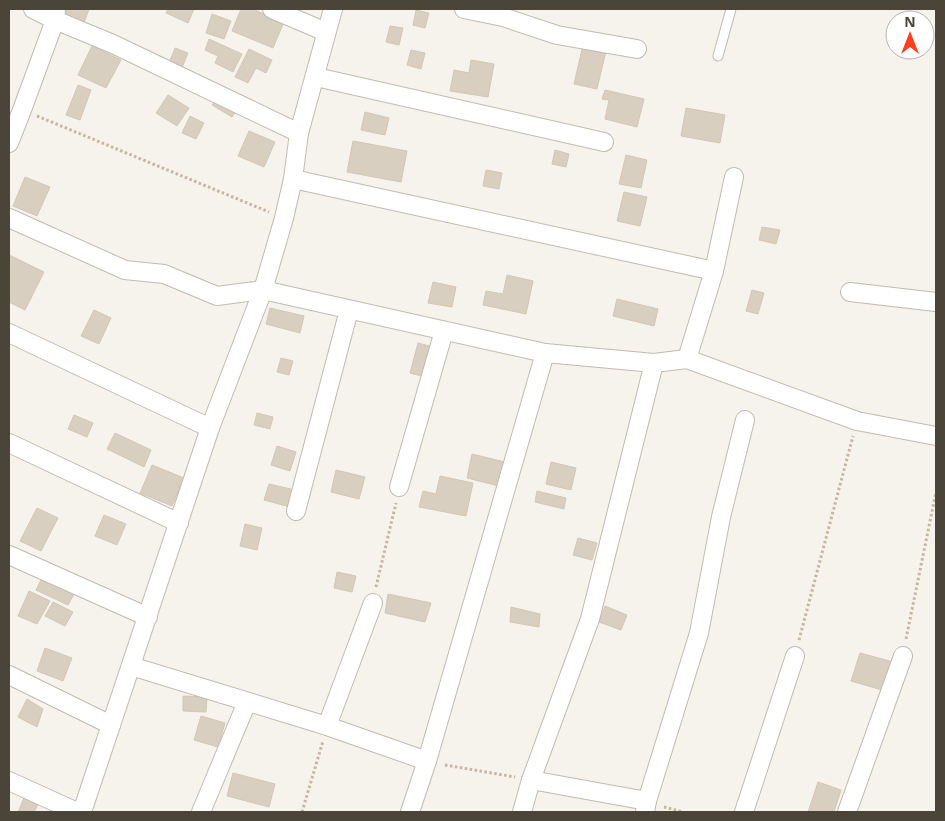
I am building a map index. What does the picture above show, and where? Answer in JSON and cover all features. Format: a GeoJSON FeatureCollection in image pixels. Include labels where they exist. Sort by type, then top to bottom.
{"type":"FeatureCollection","features":[{"type":"Feature","properties":{"kind":"street"},"geometry":{"type":"LineString","coordinates":[[33,9],[55,14],[299,134]]}},
{"type":"Feature","properties":{"kind":"street"},"geometry":{"type":"LineString","coordinates":[[272,9],[326,32]]}},
{"type":"Feature","properties":{"kind":"street"},"geometry":{"type":"LineString","coordinates":[[82,812],[210,428],[263,290],[284,218],[293,179],[299,134],[333,9]]}},
{"type":"Feature","properties":{"kind":"street"},"geometry":{"type":"LineString","coordinates":[[464,9],[503,17],[557,35],[638,49]]}},
{"type":"Feature","properties":{"kind":"street"},"geometry":{"type":"LineString","coordinates":[[9,143],[16,107],[55,14]]}},
{"type":"Feature","properties":{"kind":"street"},"geometry":{"type":"LineString","coordinates":[[316,77],[604,142]]}},
{"type":"Feature","properties":{"kind":"street"},"geometry":{"type":"LineString","coordinates":[[687,359],[714,271],[734,177]]}},
{"type":"Feature","properties":{"kind":"street"},"geometry":{"type":"LineString","coordinates":[[293,179],[714,271]]}},
{"type":"Feature","properties":{"kind":"street"},"geometry":{"type":"LineString","coordinates":[[9,218],[125,270],[164,274],[217,296],[263,290],[545,353],[654,363],[687,359],[857,421],[936,436]]}},
{"type":"Feature","properties":{"kind":"street"},"geometry":{"type":"LineString","coordinates":[[850,292],[936,302]]}},
{"type":"Feature","properties":{"kind":"street"},"geometry":{"type":"LineString","coordinates":[[296,511],[349,310]]}},
{"type":"Feature","properties":{"kind":"street"},"geometry":{"type":"LineString","coordinates":[[399,487],[444,331]]}},
{"type":"Feature","properties":{"kind":"street"},"geometry":{"type":"LineString","coordinates":[[9,333],[210,428]]}},
{"type":"Feature","properties":{"kind":"street"},"geometry":{"type":"LineString","coordinates":[[410,812],[427,762],[545,353]]}},
{"type":"Feature","properties":{"kind":"street"},"geometry":{"type":"LineString","coordinates":[[522,812],[531,780],[590,619],[654,363]]}},
{"type":"Feature","properties":{"kind":"street"},"geometry":{"type":"LineString","coordinates":[[531,780],[646,807],[699,633],[721,517],[744,420]]}},
{"type":"Feature","properties":{"kind":"street"},"geometry":{"type":"LineString","coordinates":[[9,443],[178,523]]}},
{"type":"Feature","properties":{"kind":"street"},"geometry":{"type":"LineString","coordinates":[[9,555],[148,617]]}},
{"type":"Feature","properties":{"kind":"street"},"geometry":{"type":"LineString","coordinates":[[327,726],[373,603]]}},
{"type":"Feature","properties":{"kind":"street"},"geometry":{"type":"LineString","coordinates":[[744,812],[795,656]]}},
{"type":"Feature","properties":{"kind":"street"},"geometry":{"type":"LineString","coordinates":[[847,812],[903,656]]}},
{"type":"Feature","properties":{"kind":"street"},"geometry":{"type":"LineString","coordinates":[[131,666],[327,726],[427,762]]}},
{"type":"Feature","properties":{"kind":"street"},"geometry":{"type":"LineString","coordinates":[[9,675],[111,725]]}},
{"type":"Feature","properties":{"kind":"street"},"geometry":{"type":"LineString","coordinates":[[201,812],[247,702]]}},
{"type":"Feature","properties":{"kind":"street"},"geometry":{"type":"LineString","coordinates":[[9,781],[77,812]]}},
{"type":"Feature","properties":{"kind":"lane"},"geometry":{"type":"LineString","coordinates":[[718,56],[731,9]]}},
{"type":"Feature","properties":{"kind":"path"},"geometry":{"type":"LineString","coordinates":[[16,107],[284,218]]}},
{"type":"Feature","properties":{"kind":"path"},"geometry":{"type":"LineString","coordinates":[[795,656],[857,421]]}},
{"type":"Feature","properties":{"kind":"path"},"geometry":{"type":"LineString","coordinates":[[373,603],[399,487]]}},
{"type":"Feature","properties":{"kind":"path"},"geometry":{"type":"LineString","coordinates":[[903,656],[936,492]]}},
{"type":"Feature","properties":{"kind":"path"},"geometry":{"type":"LineString","coordinates":[[302,812],[327,726]]}},
{"type":"Feature","properties":{"kind":"path"},"geometry":{"type":"LineString","coordinates":[[427,762],[531,780]]}},
{"type":"Feature","properties":{"kind":"building"},"geometry":{"type":"Polygon","coordinates":[[[67,9],[89,9],[84,23],[65,16],[67,9]]]}},
{"type":"Feature","properties":{"kind":"building"},"geometry":{"type":"Polygon","coordinates":[[[168,9],[194,9],[188,23],[166,13],[168,9]]]}},
{"type":"Feature","properties":{"kind":"building"},"geometry":{"type":"Polygon","coordinates":[[[241,9],[252,9],[284,22],[273,48],[232,31],[241,9]]]}},
{"type":"Feature","properties":{"kind":"building"},"geometry":{"type":"Polygon","coordinates":[[[416,10],[429,13],[425,28],[413,25],[416,10]]]}},
{"type":"Feature","properties":{"kind":"building"},"geometry":{"type":"Polygon","coordinates":[[[212,14],[231,21],[224,39],[206,33],[212,14]]]}},
{"type":"Feature","properties":{"kind":"building"},"geometry":{"type":"Polygon","coordinates":[[[390,26],[403,28],[399,45],[386,42],[390,26]]]}},
{"type":"Feature","properties":{"kind":"building"},"geometry":{"type":"Polygon","coordinates":[[[209,39],[242,54],[233,72],[215,63],[218,56],[205,50],[209,39]]]}},
{"type":"Feature","properties":{"kind":"building"},"geometry":{"type":"Polygon","coordinates":[[[583,45],[606,51],[597,89],[574,84],[583,45]]]}},
{"type":"Feature","properties":{"kind":"building"},"geometry":{"type":"Polygon","coordinates":[[[92,46],[121,60],[106,88],[78,75],[92,46]]]}},
{"type":"Feature","properties":{"kind":"building"},"geometry":{"type":"Polygon","coordinates":[[[175,48],[188,53],[182,68],[169,63],[175,48]]]}},
{"type":"Feature","properties":{"kind":"building"},"geometry":{"type":"Polygon","coordinates":[[[249,49],[272,60],[266,73],[256,68],[248,83],[235,77],[249,49]]]}},
{"type":"Feature","properties":{"kind":"building"},"geometry":{"type":"Polygon","coordinates":[[[411,50],[425,53],[421,69],[407,65],[411,50]]]}},
{"type":"Feature","properties":{"kind":"building"},"geometry":{"type":"Polygon","coordinates":[[[471,60],[494,64],[488,97],[450,91],[454,70],[469,73],[471,60]]]}},
{"type":"Feature","properties":{"kind":"building"},"geometry":{"type":"Polygon","coordinates":[[[78,85],[91,90],[80,120],[66,115],[78,85]]]}},
{"type":"Feature","properties":{"kind":"building"},"geometry":{"type":"Polygon","coordinates":[[[605,90],[644,99],[637,127],[605,119],[609,100],[602,99],[605,90]]]}},
{"type":"Feature","properties":{"kind":"building"},"geometry":{"type":"Polygon","coordinates":[[[168,95],[189,108],[177,126],[156,113],[168,95]]]}},
{"type":"Feature","properties":{"kind":"building"},"geometry":{"type":"Polygon","coordinates":[[[217,99],[236,111],[232,117],[212,105],[217,99]]]}},
{"type":"Feature","properties":{"kind":"building"},"geometry":{"type":"Polygon","coordinates":[[[686,108],[725,115],[720,143],[681,136],[686,108]]]}},
{"type":"Feature","properties":{"kind":"building"},"geometry":{"type":"Polygon","coordinates":[[[365,112],[389,118],[385,135],[361,130],[365,112]]]}},
{"type":"Feature","properties":{"kind":"building"},"geometry":{"type":"Polygon","coordinates":[[[190,116],[204,123],[196,139],[182,133],[190,116]]]}},
{"type":"Feature","properties":{"kind":"building"},"geometry":{"type":"Polygon","coordinates":[[[249,131],[275,142],[264,167],[238,156],[249,131]]]}},
{"type":"Feature","properties":{"kind":"building"},"geometry":{"type":"Polygon","coordinates":[[[353,141],[407,151],[401,182],[347,172],[353,141]]]}},
{"type":"Feature","properties":{"kind":"building"},"geometry":{"type":"Polygon","coordinates":[[[555,150],[569,154],[566,167],[552,164],[555,150]]]}},
{"type":"Feature","properties":{"kind":"building"},"geometry":{"type":"Polygon","coordinates":[[[626,155],[647,160],[641,188],[619,184],[626,155]]]}},
{"type":"Feature","properties":{"kind":"building"},"geometry":{"type":"Polygon","coordinates":[[[486,170],[502,173],[499,189],[483,186],[486,170]]]}},
{"type":"Feature","properties":{"kind":"building"},"geometry":{"type":"Polygon","coordinates":[[[25,177],[50,187],[37,216],[13,206],[25,177]]]}},
{"type":"Feature","properties":{"kind":"building"},"geometry":{"type":"Polygon","coordinates":[[[624,192],[647,197],[640,226],[617,221],[624,192]]]}},
{"type":"Feature","properties":{"kind":"building"},"geometry":{"type":"Polygon","coordinates":[[[762,227],[780,230],[776,244],[759,240],[762,227]]]}},
{"type":"Feature","properties":{"kind":"building"},"geometry":{"type":"Polygon","coordinates":[[[9,255],[44,272],[25,310],[9,302],[9,255]]]}},
{"type":"Feature","properties":{"kind":"building"},"geometry":{"type":"Polygon","coordinates":[[[507,275],[533,281],[526,314],[483,305],[486,291],[503,294],[507,275]]]}},
{"type":"Feature","properties":{"kind":"building"},"geometry":{"type":"Polygon","coordinates":[[[433,282],[456,287],[452,307],[428,303],[433,282]]]}},
{"type":"Feature","properties":{"kind":"building"},"geometry":{"type":"Polygon","coordinates":[[[752,290],[764,293],[758,314],[746,311],[752,290]]]}},
{"type":"Feature","properties":{"kind":"building"},"geometry":{"type":"Polygon","coordinates":[[[617,299],[658,309],[654,326],[613,316],[617,299]]]}},
{"type":"Feature","properties":{"kind":"building"},"geometry":{"type":"Polygon","coordinates":[[[270,308],[304,316],[300,333],[266,324],[270,308]]]}},
{"type":"Feature","properties":{"kind":"building"},"geometry":{"type":"Polygon","coordinates":[[[94,310],[111,318],[99,344],[81,336],[94,310]]]}},
{"type":"Feature","properties":{"kind":"building"},"geometry":{"type":"Polygon","coordinates":[[[418,343],[433,347],[425,377],[410,373],[418,343]]]}},
{"type":"Feature","properties":{"kind":"building"},"geometry":{"type":"Polygon","coordinates":[[[281,358],[293,361],[289,375],[277,372],[281,358]]]}},
{"type":"Feature","properties":{"kind":"building"},"geometry":{"type":"Polygon","coordinates":[[[257,413],[273,417],[270,429],[254,425],[257,413]]]}},
{"type":"Feature","properties":{"kind":"building"},"geometry":{"type":"Polygon","coordinates":[[[74,415],[93,423],[87,437],[68,429],[74,415]]]}},
{"type":"Feature","properties":{"kind":"building"},"geometry":{"type":"Polygon","coordinates":[[[115,433],[151,450],[144,467],[107,449],[115,433]]]}},
{"type":"Feature","properties":{"kind":"building"},"geometry":{"type":"Polygon","coordinates":[[[277,446],[296,452],[290,471],[271,465],[277,446]]]}},
{"type":"Feature","properties":{"kind":"building"},"geometry":{"type":"Polygon","coordinates":[[[472,454],[505,462],[499,486],[467,478],[472,454]]]}},
{"type":"Feature","properties":{"kind":"building"},"geometry":{"type":"Polygon","coordinates":[[[551,462],[576,468],[571,490],[546,484],[551,462]]]}},
{"type":"Feature","properties":{"kind":"building"},"geometry":{"type":"Polygon","coordinates":[[[152,465],[184,478],[172,506],[140,493],[152,465]]]}},
{"type":"Feature","properties":{"kind":"building"},"geometry":{"type":"Polygon","coordinates":[[[336,470],[365,477],[359,499],[331,492],[336,470]]]}},
{"type":"Feature","properties":{"kind":"building"},"geometry":{"type":"Polygon","coordinates":[[[440,476],[473,483],[466,516],[419,507],[423,491],[436,494],[440,476]]]}},
{"type":"Feature","properties":{"kind":"building"},"geometry":{"type":"Polygon","coordinates":[[[269,484],[295,490],[290,507],[264,500],[269,484]]]}},
{"type":"Feature","properties":{"kind":"building"},"geometry":{"type":"Polygon","coordinates":[[[537,491],[566,498],[564,509],[535,502],[537,491]]]}},
{"type":"Feature","properties":{"kind":"building"},"geometry":{"type":"Polygon","coordinates":[[[37,508],[58,518],[41,551],[20,541],[37,508]]]}},
{"type":"Feature","properties":{"kind":"building"},"geometry":{"type":"Polygon","coordinates":[[[104,515],[126,524],[117,545],[95,536],[104,515]]]}},
{"type":"Feature","properties":{"kind":"building"},"geometry":{"type":"Polygon","coordinates":[[[245,524],[262,528],[257,550],[240,546],[245,524]]]}},
{"type":"Feature","properties":{"kind":"building"},"geometry":{"type":"Polygon","coordinates":[[[578,538],[597,543],[592,560],[573,555],[578,538]]]}},
{"type":"Feature","properties":{"kind":"building"},"geometry":{"type":"Polygon","coordinates":[[[337,572],[356,576],[352,592],[334,588],[337,572]]]}},
{"type":"Feature","properties":{"kind":"building"},"geometry":{"type":"Polygon","coordinates":[[[42,578],[74,594],[68,605],[36,590],[42,578]]]}},
{"type":"Feature","properties":{"kind":"building"},"geometry":{"type":"Polygon","coordinates":[[[29,591],[50,601],[37,624],[18,616],[29,591]]]}},
{"type":"Feature","properties":{"kind":"building"},"geometry":{"type":"Polygon","coordinates":[[[388,594],[431,603],[425,622],[385,613],[388,594]]]}},
{"type":"Feature","properties":{"kind":"building"},"geometry":{"type":"Polygon","coordinates":[[[53,602],[73,612],[65,626],[45,616],[53,602]]]}},
{"type":"Feature","properties":{"kind":"building"},"geometry":{"type":"Polygon","coordinates":[[[605,606],[627,615],[621,630],[599,622],[605,606]]]}},
{"type":"Feature","properties":{"kind":"building"},"geometry":{"type":"Polygon","coordinates":[[[511,607],[540,614],[539,627],[510,622],[511,607]]]}},
{"type":"Feature","properties":{"kind":"building"},"geometry":{"type":"Polygon","coordinates":[[[45,648],[72,658],[63,681],[37,671],[45,648]]]}},
{"type":"Feature","properties":{"kind":"building"},"geometry":{"type":"Polygon","coordinates":[[[860,653],[897,663],[889,692],[851,681],[860,653]]]}},
{"type":"Feature","properties":{"kind":"building"},"geometry":{"type":"Polygon","coordinates":[[[183,696],[207,697],[206,712],[183,711],[183,696]]]}},
{"type":"Feature","properties":{"kind":"building"},"geometry":{"type":"Polygon","coordinates":[[[27,699],[43,709],[37,727],[18,717],[27,699]]]}},
{"type":"Feature","properties":{"kind":"building"},"geometry":{"type":"Polygon","coordinates":[[[201,716],[225,723],[218,747],[194,740],[201,716]]]}},
{"type":"Feature","properties":{"kind":"building"},"geometry":{"type":"Polygon","coordinates":[[[233,773],[275,784],[269,807],[227,796],[233,773]]]}},
{"type":"Feature","properties":{"kind":"building"},"geometry":{"type":"Polygon","coordinates":[[[818,782],[841,790],[834,812],[808,812],[818,782]]]}},
{"type":"Feature","properties":{"kind":"building"},"geometry":{"type":"Polygon","coordinates":[[[24,798],[39,803],[34,812],[18,812],[24,798]]]}}]}
